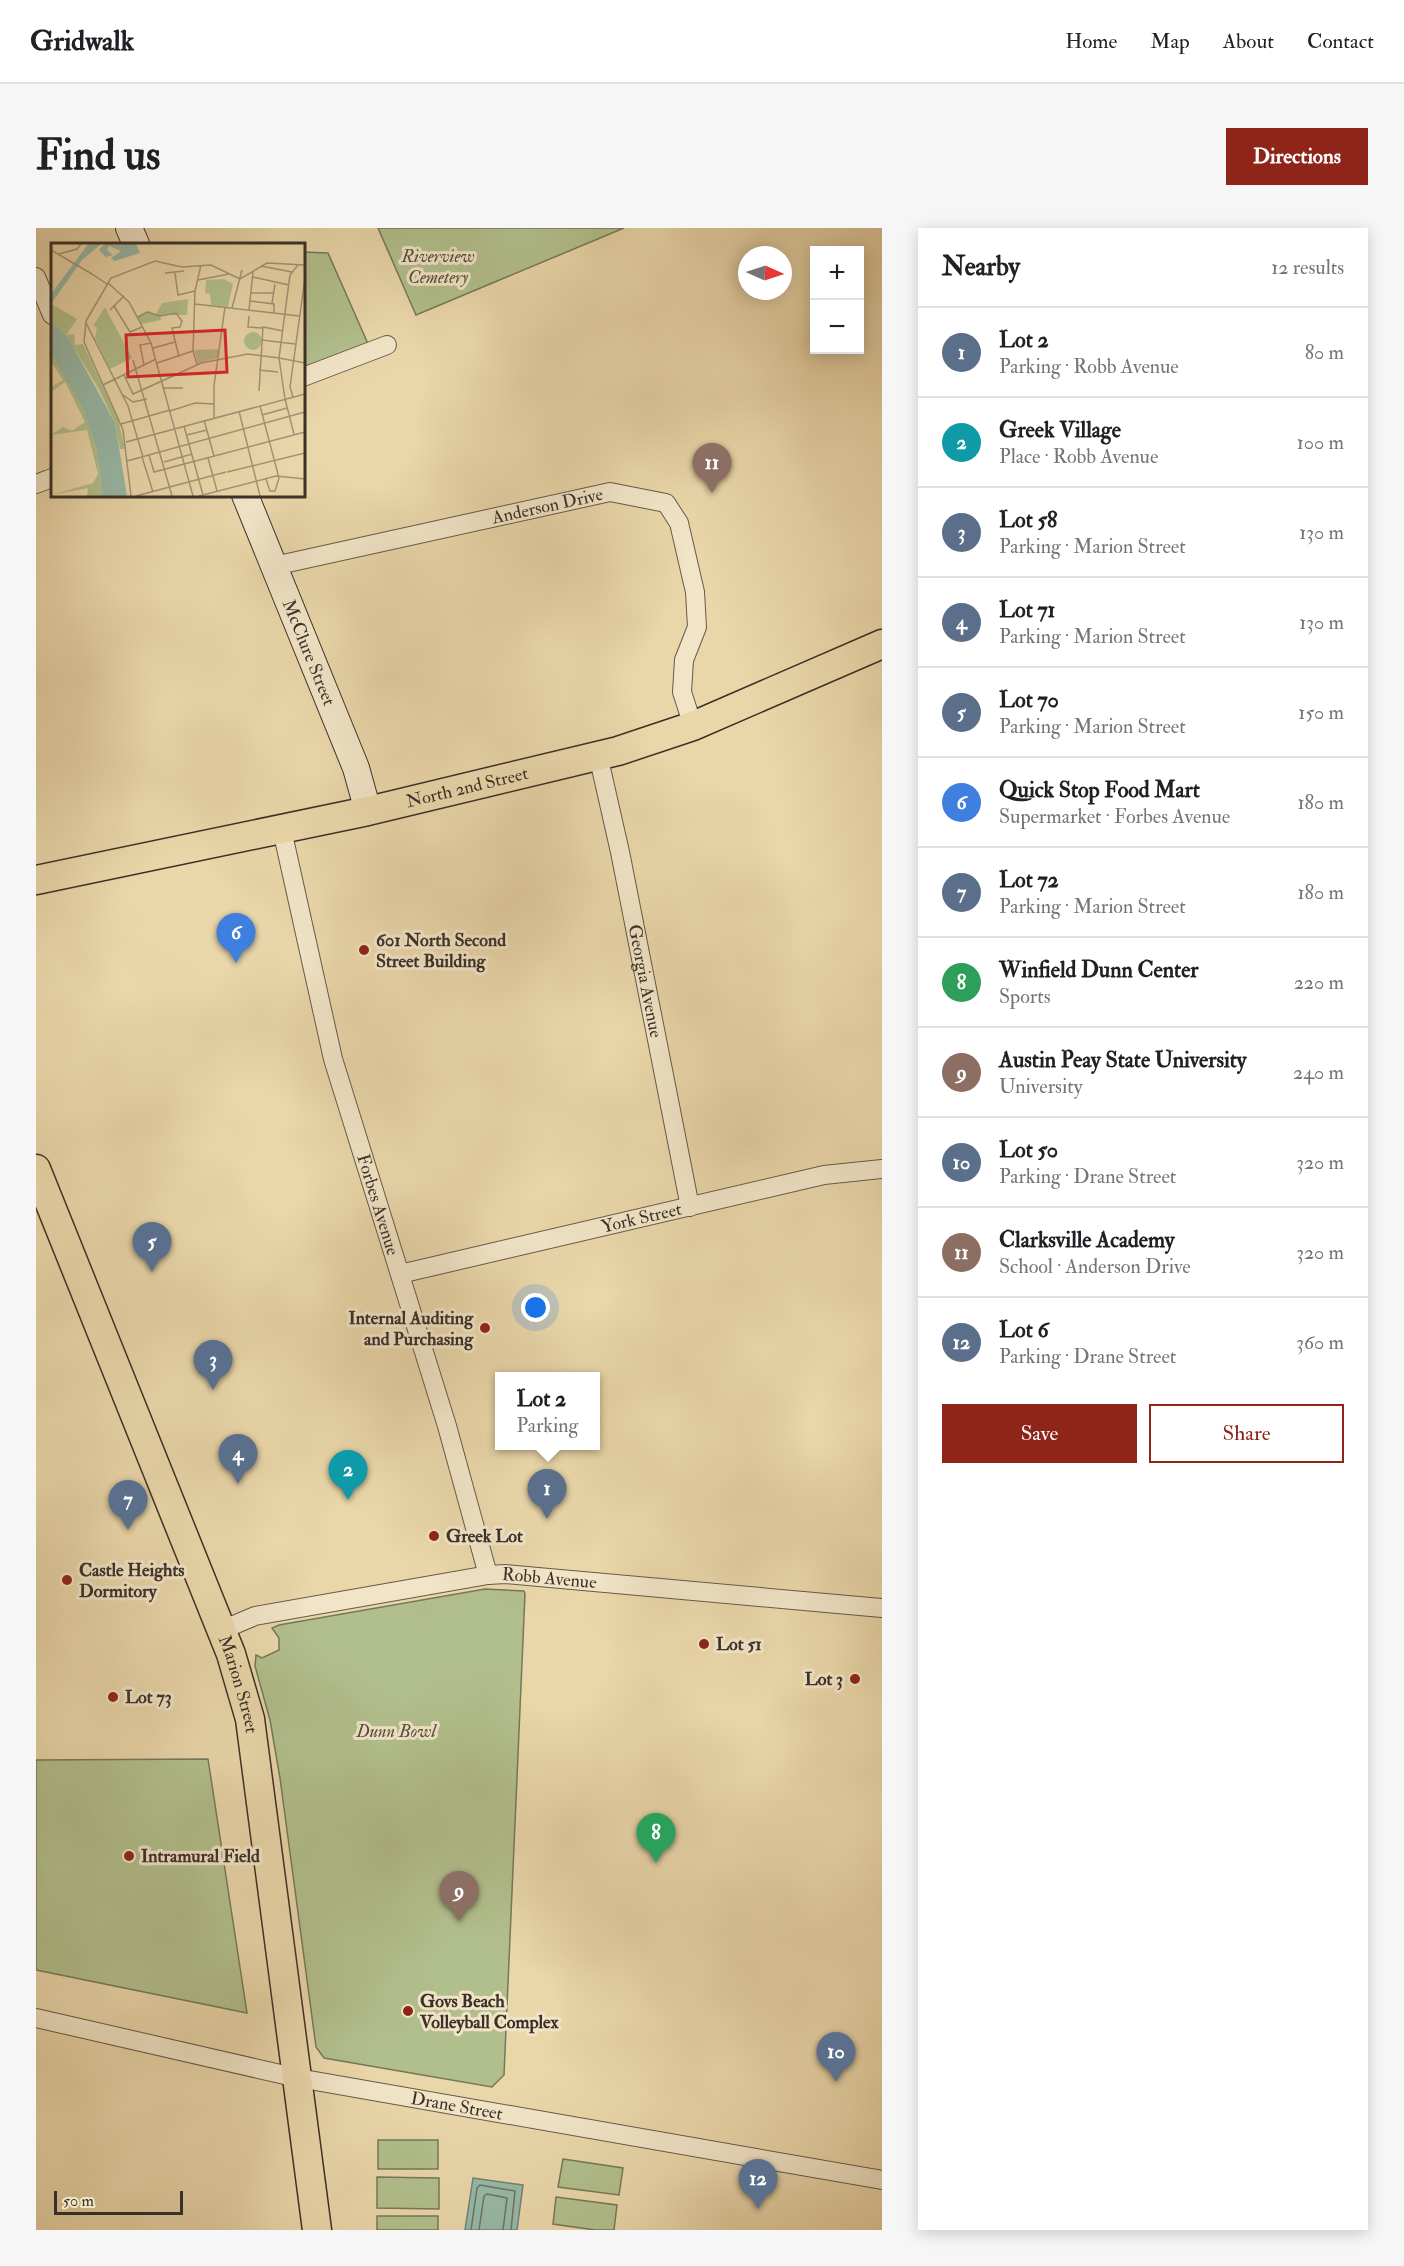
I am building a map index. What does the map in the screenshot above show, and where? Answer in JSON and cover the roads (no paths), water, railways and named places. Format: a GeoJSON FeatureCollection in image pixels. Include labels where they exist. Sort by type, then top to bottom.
{"type":"FeatureCollection","features":[{"type":"Feature","properties":{"kind":"main road"},"geometry":{"type":"LineString","coordinates":[[129,228],[136,243]]}},
{"type":"Feature","properties":{"kind":"main road","name":"McClure Street"},"geometry":{"type":"LineString","coordinates":[[245,496],[356,768],[368,811]]}},
{"type":"Feature","properties":{"kind":"main road","name":"North 2nd Street"},"geometry":{"type":"LineString","coordinates":[[36,880],[368,811],[618,751],[693,726],[882,644]]}},
{"type":"Feature","properties":{"kind":"main road","name":"Marion Street"},"geometry":{"type":"LineString","coordinates":[[36,1169],[222,1630],[250,1719],[317,2230]]}},
{"type":"Feature","properties":{"kind":"street"},"geometry":{"type":"LineString","coordinates":[[36,277],[45,308]]}},
{"type":"Feature","properties":{"kind":"street"},"geometry":{"type":"LineString","coordinates":[[304,377],[387,345]]}},
{"type":"Feature","properties":{"kind":"street"},"geometry":{"type":"LineString","coordinates":[[36,484],[51,478]]}},
{"type":"Feature","properties":{"kind":"street","name":"Anderson Drive"},"geometry":{"type":"LineString","coordinates":[[274,566],[610,492],[666,503],[679,523],[694,592],[697,627],[684,660],[682,692],[693,726]]}},
{"type":"Feature","properties":{"kind":"street","name":"Georgia Avenue"},"geometry":{"type":"LineString","coordinates":[[598,755],[620,852],[690,1207]]}},
{"type":"Feature","properties":{"kind":"street","name":"Forbes Avenue"},"geometry":{"type":"LineString","coordinates":[[282,830],[333,1059],[471,1508],[488,1575]]}},
{"type":"Feature","properties":{"kind":"street","name":"York Street"},"geometry":{"type":"LineString","coordinates":[[400,1274],[824,1175],[882,1169]]}},
{"type":"Feature","properties":{"kind":"street","name":"Robb Avenue"},"geometry":{"type":"LineString","coordinates":[[222,1630],[255,1616],[488,1575],[547,1577],[882,1608]]}},
{"type":"Feature","properties":{"kind":"street","name":"Drane Street"},"geometry":{"type":"LineString","coordinates":[[36,2018],[298,2078],[882,2180]]}},
{"type":"Feature","properties":{"kind":"water"},"geometry":{"type":"Polygon","coordinates":[[[473,2178],[523,2185],[517,2230],[465,2230],[473,2178]]]}},
{"type":"Feature","properties":{"kind":"place","name":"Clarksville Academy"},"geometry":{"type":"Point","coordinates":[712,493]}},
{"type":"Feature","properties":{"kind":"place","name":"601 North Second Street Building"},"geometry":{"type":"Point","coordinates":[364,950]}},
{"type":"Feature","properties":{"kind":"place","name":"Quick Stop Food Mart"},"geometry":{"type":"Point","coordinates":[236,963]}},
{"type":"Feature","properties":{"kind":"place","name":"Lot 70"},"geometry":{"type":"Point","coordinates":[152,1272]}},
{"type":"Feature","properties":{"kind":"place","name":"Internal Auditing and Purchasing"},"geometry":{"type":"Point","coordinates":[485,1328]}},
{"type":"Feature","properties":{"kind":"place","name":"Lot 58"},"geometry":{"type":"Point","coordinates":[213,1390]}},
{"type":"Feature","properties":{"kind":"place","name":"Lot 71"},"geometry":{"type":"Point","coordinates":[238,1484]}},
{"type":"Feature","properties":{"kind":"place","name":"Greek Village"},"geometry":{"type":"Point","coordinates":[348,1500]}},
{"type":"Feature","properties":{"kind":"place","name":"Lot 2"},"geometry":{"type":"Point","coordinates":[547,1519]}},
{"type":"Feature","properties":{"kind":"place","name":"Lot 72"},"geometry":{"type":"Point","coordinates":[128,1530]}},
{"type":"Feature","properties":{"kind":"place","name":"Greek Lot"},"geometry":{"type":"Point","coordinates":[434,1536]}},
{"type":"Feature","properties":{"kind":"place","name":"Castle Heights Dormitory"},"geometry":{"type":"Point","coordinates":[67,1580]}},
{"type":"Feature","properties":{"kind":"place","name":"Lot 51"},"geometry":{"type":"Point","coordinates":[704,1644]}},
{"type":"Feature","properties":{"kind":"place","name":"Lot 3"},"geometry":{"type":"Point","coordinates":[855,1679]}},
{"type":"Feature","properties":{"kind":"place","name":"Lot 73"},"geometry":{"type":"Point","coordinates":[113,1697]}},
{"type":"Feature","properties":{"kind":"place","name":"Intramural Field"},"geometry":{"type":"Point","coordinates":[129,1856]}},
{"type":"Feature","properties":{"kind":"place","name":"Winfield Dunn Center"},"geometry":{"type":"Point","coordinates":[656,1863]}},
{"type":"Feature","properties":{"kind":"place","name":"Austin Peay State University"},"geometry":{"type":"Point","coordinates":[459,1921]}},
{"type":"Feature","properties":{"kind":"place","name":"Govs Beach Volleyball Complex"},"geometry":{"type":"Point","coordinates":[408,2011]}},
{"type":"Feature","properties":{"kind":"place","name":"Lot 50"},"geometry":{"type":"Point","coordinates":[836,2082]}},
{"type":"Feature","properties":{"kind":"place","name":"Lot 6"},"geometry":{"type":"Point","coordinates":[758,2209]}},
{"type":"Feature","properties":{"kind":"park label","name":"Riverview Cemetery"},"geometry":{"type":"Point","coordinates":[438,266]}},
{"type":"Feature","properties":{"kind":"park label","name":"Dunn Bowl"},"geometry":{"type":"Point","coordinates":[396,1731]}}]}
